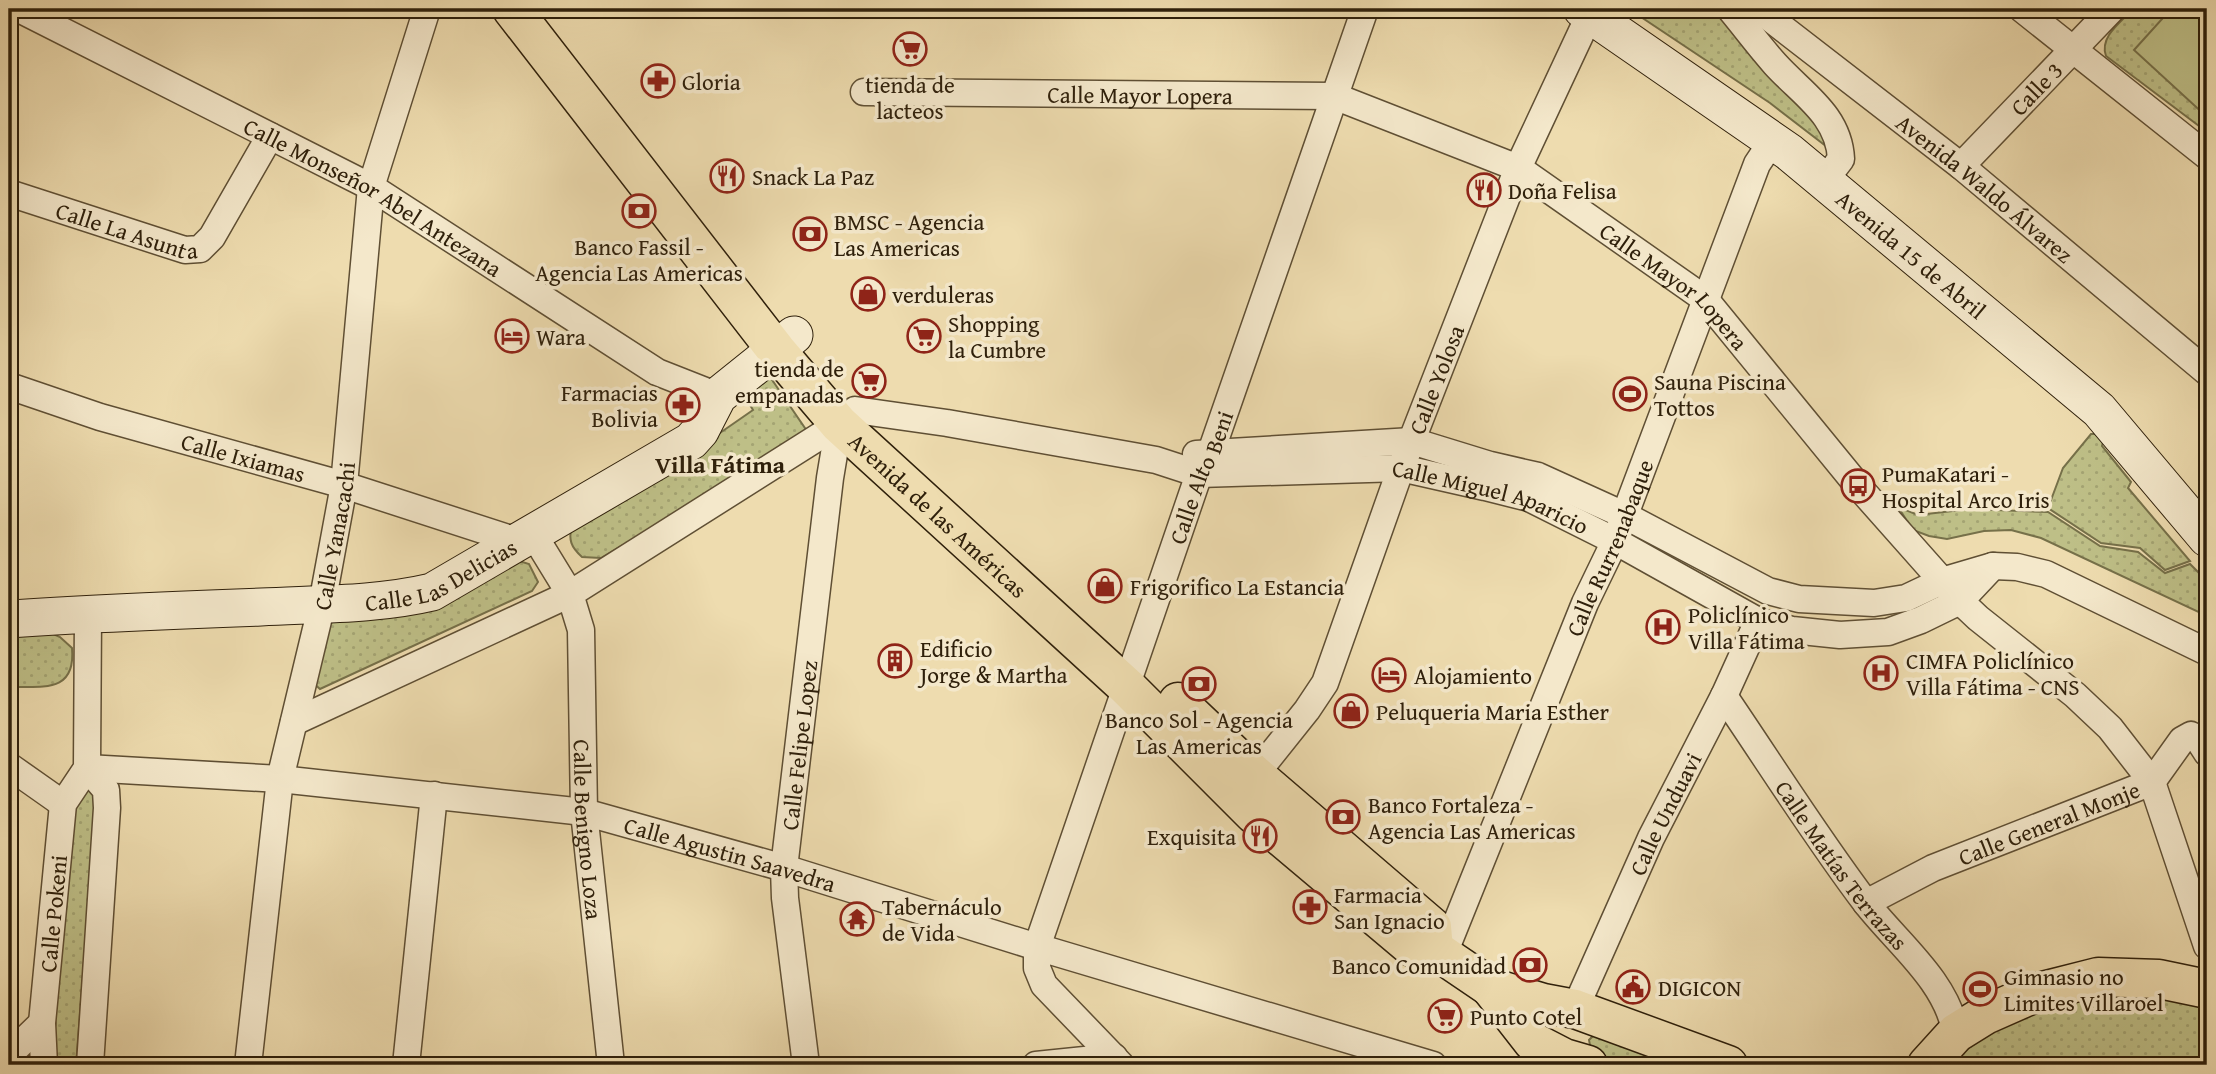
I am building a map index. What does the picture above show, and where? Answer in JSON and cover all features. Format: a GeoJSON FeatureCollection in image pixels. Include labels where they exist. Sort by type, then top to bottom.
{"type":"FeatureCollection","features":[{"type":"Feature","properties":{"kind":"main road","name":"Avenida de las Américas"},"geometry":{"type":"LineString","coordinates":[[512,9],[847,417],[1132,674],[1432,927],[1439,953]]}},
{"type":"Feature","properties":{"kind":"main road","name":"Avenida de las Américas"},"geometry":{"type":"LineString","coordinates":[[542,9],[785,342]]}},
{"type":"Feature","properties":{"kind":"main road","name":"Avenida de las Américas"},"geometry":{"type":"LineString","coordinates":[[1132,674],[1254,814],[1412,947],[1439,953],[1489,987]]}},
{"type":"Feature","properties":{"kind":"main road"},"geometry":{"type":"LineString","coordinates":[[1927,1065],[1956,1033],[1985,1015],[2035,993],[2098,977],[2159,979],[2207,989]]}},
{"type":"Feature","properties":{"kind":"main road"},"geometry":{"type":"LineString","coordinates":[[1489,987],[1559,1006],[1728,1065]]}},
{"type":"Feature","properties":{"kind":"main road"},"geometry":{"type":"LineString","coordinates":[[1489,987],[1559,1059]]}},
{"type":"Feature","properties":{"kind":"main road"},"geometry":{"type":"LineString","coordinates":[[1559,1006],[1559,1059]]}},
{"type":"Feature","properties":{"kind":"street","name":"Calle Monseñor Abel Antezana"},"geometry":{"type":"LineString","coordinates":[[19,9],[371,187],[657,372],[718,396]]}},
{"type":"Feature","properties":{"kind":"street","name":"Calle Yanacachi"},"geometry":{"type":"LineString","coordinates":[[248,1065],[280,779],[322,604],[344,485],[371,187],[427,9]]}},
{"type":"Feature","properties":{"kind":"street","name":"Calle Alto Beni"},"geometry":{"type":"LineString","coordinates":[[1037,947],[1365,9]]}},
{"type":"Feature","properties":{"kind":"street"},"geometry":{"type":"LineString","coordinates":[[1730,9],[1776,65],[1817,105],[1836,132],[1841,159],[1825,180]]}},
{"type":"Feature","properties":{"kind":"street","name":"Avenida Waldo Álvarez"},"geometry":{"type":"LineString","coordinates":[[1758,9],[1961,166],[2207,372]]}},
{"type":"Feature","properties":{"kind":"street"},"geometry":{"type":"LineString","coordinates":[[2022,9],[2207,156]]}},
{"type":"Feature","properties":{"kind":"street","name":"Calle 3"},"geometry":{"type":"LineString","coordinates":[[1961,166],[2112,9]]}},
{"type":"Feature","properties":{"kind":"street","name":"Avenida 15 de Abril"},"geometry":{"type":"LineString","coordinates":[[1586,12],[1773,140],[1825,180],[2099,410],[2207,538]]}},
{"type":"Feature","properties":{"kind":"street","name":"Calle Yolosa"},"geometry":{"type":"LineString","coordinates":[[1255,775],[1325,683],[1401,468],[1518,168],[1586,12]]}},
{"type":"Feature","properties":{"kind":"street","name":"Calle Mayor Lopera"},"geometry":{"type":"LineString","coordinates":[[864,92],[1334,96],[1518,168],[1705,299],[1858,486],[1960,601],[2075,695],[2110,728],[2152,782],[2207,946]]}},
{"type":"Feature","properties":{"kind":"street","name":"Calle La Asunta"},"geometry":{"type":"LineString","coordinates":[[9,193],[185,250],[200,250],[212,237],[270,136]]}},
{"type":"Feature","properties":{"kind":"street","name":"Calle Rurrenabaque"},"geometry":{"type":"LineString","coordinates":[[1439,953],[1585,603],[1615,541],[1757,164],[1773,140]]}},
{"type":"Feature","properties":{"kind":"street","name":"Calle Las Delicias"},"geometry":{"type":"LineString","coordinates":[[9,620],[322,604],[432,592],[691,441],[700,431],[718,396],[785,342]]}},
{"type":"Feature","properties":{"kind":"street","name":"Calle Ixiamas"},"geometry":{"type":"LineString","coordinates":[[9,386],[100,417],[524,537]]}},
{"type":"Feature","properties":{"kind":"street"},"geometry":{"type":"LineString","coordinates":[[294,722],[570,594],[847,417]]}},
{"type":"Feature","properties":{"kind":"street","name":"Calle Miguel Aparicio"},"geometry":{"type":"LineString","coordinates":[[847,417],[947,423],[1156,460],[1401,468],[1529,498],[1615,541],[1758,621],[1792,630],[1840,635],[1888,632],[1960,601]]}},
{"type":"Feature","properties":{"kind":"street","name":"Calle Felipe Lopez"},"geometry":{"type":"LineString","coordinates":[[806,1065],[785,898],[784,868],[830,478],[847,417]]}},
{"type":"Feature","properties":{"kind":"street","name":"Calle Miguel Aparicio"},"geometry":{"type":"LineString","coordinates":[[1205,463],[1412,441],[1490,466],[1538,475],[1624,515],[1768,591],[1799,599],[1874,603],[1906,598],[1942,581],[1993,566]]}},
{"type":"Feature","properties":{"kind":"street"},"geometry":{"type":"LineString","coordinates":[[524,537],[570,594]]}},
{"type":"Feature","properties":{"kind":"street"},"geometry":{"type":"LineString","coordinates":[[1960,601],[1993,566],[2017,567],[2046,574],[2207,652]]}},
{"type":"Feature","properties":{"kind":"street","name":"Calle Benigno Loza"},"geometry":{"type":"LineString","coordinates":[[570,594],[581,630],[584,812],[611,1065]]}},
{"type":"Feature","properties":{"kind":"street"},"geometry":{"type":"LineString","coordinates":[[87,768],[88,614]]}},
{"type":"Feature","properties":{"kind":"street","name":"Calle Unduavi"},"geometry":{"type":"LineString","coordinates":[[1559,1006],[1651,838],[1724,696],[1758,621]]}},
{"type":"Feature","properties":{"kind":"street","name":"Calle Matías Terrazas"},"geometry":{"type":"LineString","coordinates":[[1724,696],[1866,903],[1938,989],[1952,1016],[1956,1033]]}},
{"type":"Feature","properties":{"kind":"street","name":"Calle General Monje"},"geometry":{"type":"LineString","coordinates":[[1866,903],[1933,868],[2152,782],[2182,740],[2191,736],[2198,739],[2207,753]]}},
{"type":"Feature","properties":{"kind":"street"},"geometry":{"type":"LineString","coordinates":[[9,766],[63,804]]}},
{"type":"Feature","properties":{"kind":"street","name":"Calle Agustin Saavedra"},"geometry":{"type":"LineString","coordinates":[[87,768],[280,779],[584,812],[784,868],[1037,947],[1433,1065]]}},
{"type":"Feature","properties":{"kind":"street","name":"Calle Pokeni"},"geometry":{"type":"LineString","coordinates":[[44,1065],[42,1023],[63,804],[87,768],[106,790],[107,808],[90,1065]]}},
{"type":"Feature","properties":{"kind":"street"},"geometry":{"type":"LineString","coordinates":[[406,1065],[434,794]]}},
{"type":"Feature","properties":{"kind":"street"},"geometry":{"type":"LineString","coordinates":[[1037,947],[1037,968],[1044,985],[1118,1061]]}},
{"type":"Feature","properties":{"kind":"street"},"geometry":{"type":"LineString","coordinates":[[9,1055],[42,1023]]}},
{"type":"Feature","properties":{"kind":"street"},"geometry":{"type":"LineString","coordinates":[[1036,1065],[1118,1061]]}},
{"type":"Feature","properties":{"kind":"green space"},"geometry":{"type":"Polygon","coordinates":[[[1629,9],[1720,9],[1801,97],[1831,150],[1770,103],[1629,9]]]}},
{"type":"Feature","properties":{"kind":"green space"},"geometry":{"type":"Polygon","coordinates":[[[2133,9],[2207,9],[2207,132],[2106,56],[2108,36],[2133,9]]]}},
{"type":"Feature","properties":{"kind":"green space"},"geometry":{"type":"Polygon","coordinates":[[[2171,9],[2189,9],[2207,25],[2207,117],[2134,50],[2171,9]]]}},
{"type":"Feature","properties":{"kind":"green space"},"geometry":{"type":"Polygon","coordinates":[[[766,371],[809,434],[601,558],[582,557],[578,553],[570,535],[572,525],[691,453],[753,410],[741,390],[766,371]]]}},
{"type":"Feature","properties":{"kind":"green space"},"geometry":{"type":"Polygon","coordinates":[[[2091,434],[2095,434],[2103,442],[2102,446],[2131,482],[2128,488],[2190,561],[2165,570],[2140,548],[2101,543],[2048,508],[2063,468],[2091,434]]]}},
{"type":"Feature","properties":{"kind":"green space"},"geometry":{"type":"Polygon","coordinates":[[[1898,507],[1918,515],[1970,509],[2048,512],[2100,546],[2138,552],[2165,573],[2190,564],[2207,581],[2207,616],[2041,538],[2011,530],[1984,531],[1947,539],[1929,536],[1913,530],[1898,507]]]}},
{"type":"Feature","properties":{"kind":"green space"},"geometry":{"type":"Polygon","coordinates":[[[516,560],[529,564],[538,582],[532,591],[320,689],[312,682],[325,621],[516,560]]]}},
{"type":"Feature","properties":{"kind":"green space"},"geometry":{"type":"Polygon","coordinates":[[[49,632],[60,637],[72,648],[72,663],[63,680],[44,686],[9,687],[9,634],[49,632]]]}},
{"type":"Feature","properties":{"kind":"green space"},"geometry":{"type":"Polygon","coordinates":[[[83,786],[97,794],[76,1065],[55,1065],[52,1019],[74,792],[83,786]]]}},
{"type":"Feature","properties":{"kind":"green space"},"geometry":{"type":"Polygon","coordinates":[[[2126,991],[2207,1005],[2207,1065],[1949,1065],[1984,1035],[2055,1001],[2126,991]]]}},
{"type":"Feature","properties":{"kind":"green space"},"geometry":{"type":"Polygon","coordinates":[[[1595,1034],[1690,1065],[1632,1065],[1603,1058],[1593,1051],[1589,1040],[1595,1034]]]}},
{"type":"Feature","properties":{"kind":"place","name":"tienda de lacteos"},"geometry":{"type":"Point","coordinates":[910,49]}},
{"type":"Feature","properties":{"kind":"place","name":"Gloria"},"geometry":{"type":"Point","coordinates":[658,81]}},
{"type":"Feature","properties":{"kind":"place","name":"Snack La Paz"},"geometry":{"type":"Point","coordinates":[727,176]}},
{"type":"Feature","properties":{"kind":"place","name":"Doña Felisa"},"geometry":{"type":"Point","coordinates":[1484,190]}},
{"type":"Feature","properties":{"kind":"place","name":"Banco Fassil - Agencia Las Americas"},"geometry":{"type":"Point","coordinates":[639,211]}},
{"type":"Feature","properties":{"kind":"place","name":"BMSC - Agencia Las Americas"},"geometry":{"type":"Point","coordinates":[810,234]}},
{"type":"Feature","properties":{"kind":"place","name":"verduleras"},"geometry":{"type":"Point","coordinates":[868,294]}},
{"type":"Feature","properties":{"kind":"place","name":"Wara"},"geometry":{"type":"Point","coordinates":[512,336]}},
{"type":"Feature","properties":{"kind":"place","name":"Shopping la Cumbre"},"geometry":{"type":"Point","coordinates":[924,336]}},
{"type":"Feature","properties":{"kind":"place","name":"tienda de empanadas"},"geometry":{"type":"Point","coordinates":[869,381]}},
{"type":"Feature","properties":{"kind":"place","name":"Sauna Piscina Tottos"},"geometry":{"type":"Point","coordinates":[1630,394]}},
{"type":"Feature","properties":{"kind":"place","name":"Farmacias Bolivia"},"geometry":{"type":"Point","coordinates":[683,405]}},
{"type":"Feature","properties":{"kind":"place","name":"PumaKatari - Hospital Arco Iris"},"geometry":{"type":"Point","coordinates":[1858,486]}},
{"type":"Feature","properties":{"kind":"place","name":"Frigorifico La Estancia"},"geometry":{"type":"Point","coordinates":[1105,586]}},
{"type":"Feature","properties":{"kind":"place","name":"Policlínico Villa Fátima"},"geometry":{"type":"Point","coordinates":[1663,627]}},
{"type":"Feature","properties":{"kind":"place","name":"Edificio Jorge & Martha"},"geometry":{"type":"Point","coordinates":[895,661]}},
{"type":"Feature","properties":{"kind":"place","name":"CIMFA Policlínico Villa Fátima - CNS"},"geometry":{"type":"Point","coordinates":[1881,673]}},
{"type":"Feature","properties":{"kind":"place","name":"Alojamiento"},"geometry":{"type":"Point","coordinates":[1389,675]}},
{"type":"Feature","properties":{"kind":"place","name":"Banco Sol - Agencia Las Americas"},"geometry":{"type":"Point","coordinates":[1199,684]}},
{"type":"Feature","properties":{"kind":"place","name":"Peluqueria Maria Esther"},"geometry":{"type":"Point","coordinates":[1351,711]}},
{"type":"Feature","properties":{"kind":"place","name":"Banco Fortaleza - Agencia Las Americas"},"geometry":{"type":"Point","coordinates":[1343,817]}},
{"type":"Feature","properties":{"kind":"place","name":"Exquisita"},"geometry":{"type":"Point","coordinates":[1260,836]}},
{"type":"Feature","properties":{"kind":"place","name":"Farmacia San Ignacio"},"geometry":{"type":"Point","coordinates":[1310,907]}},
{"type":"Feature","properties":{"kind":"place","name":"Tabernáculo de Vida"},"geometry":{"type":"Point","coordinates":[857,919]}},
{"type":"Feature","properties":{"kind":"place","name":"Banco Comunidad"},"geometry":{"type":"Point","coordinates":[1530,965]}},
{"type":"Feature","properties":{"kind":"place","name":"DIGICON"},"geometry":{"type":"Point","coordinates":[1633,987]}},
{"type":"Feature","properties":{"kind":"place","name":"Gimnasio no Limites Villaroel"},"geometry":{"type":"Point","coordinates":[1980,989]}},
{"type":"Feature","properties":{"kind":"place","name":"Punto Cotel"},"geometry":{"type":"Point","coordinates":[1445,1016]}},
{"type":"Feature","properties":{"kind":"district","name":"Villa Fátima"},"geometry":{"type":"Point","coordinates":[720,464]}}]}
